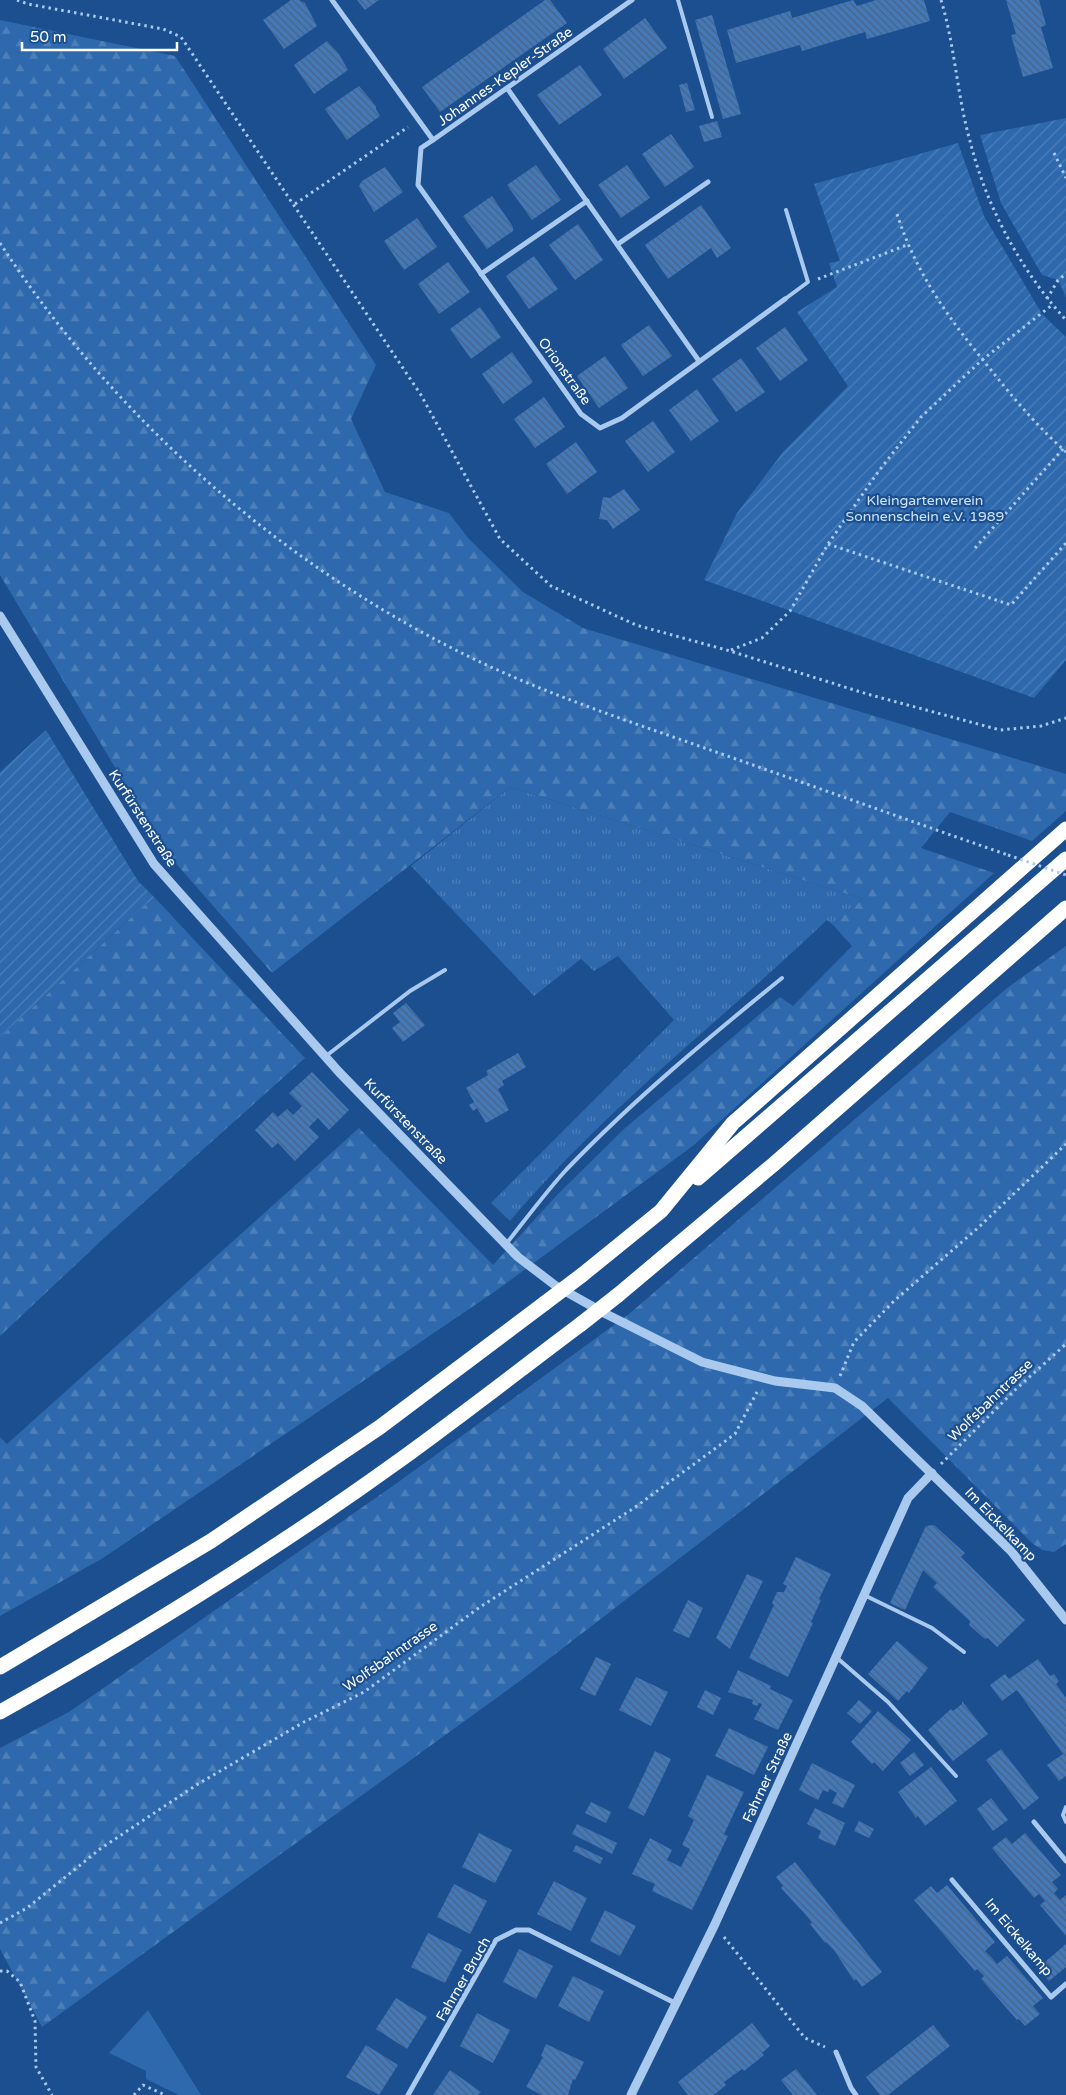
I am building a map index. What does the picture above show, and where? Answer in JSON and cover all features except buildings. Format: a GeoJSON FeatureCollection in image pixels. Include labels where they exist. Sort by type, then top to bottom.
{"type":"FeatureCollection","features":[{"type":"Feature","properties":{"kind":"highway"},"geometry":{"type":"LineString","coordinates":[[0,1667],[211,1541],[380,1427],[582,1275],[661,1211],[733,1123],[1066,829]]}},
{"type":"Feature","properties":{"kind":"highway"},"geometry":{"type":"LineString","coordinates":[[668,1203],[1066,860]]}},
{"type":"Feature","properties":{"kind":"highway"},"geometry":{"type":"LineString","coordinates":[[0,1712],[57,1680],[238,1569],[399,1461],[581,1324],[618,1296],[774,1164],[1066,908]]}},
{"type":"Feature","properties":{"kind":"street","name":"Johannes-Kepler-Straße"},"geometry":{"type":"LineString","coordinates":[[332,0],[433,140],[632,0]]}},
{"type":"Feature","properties":{"kind":"street"},"geometry":{"type":"LineString","coordinates":[[507,88],[699,362]]}},
{"type":"Feature","properties":{"kind":"street","name":"Orionstraße"},"geometry":{"type":"LineString","coordinates":[[433,140],[421,148],[418,185],[581,414],[600,428],[622,418],[785,299]]}},
{"type":"Feature","properties":{"kind":"street"},"geometry":{"type":"LineString","coordinates":[[618,244],[708,182]]}},
{"type":"Feature","properties":{"kind":"street"},"geometry":{"type":"LineString","coordinates":[[482,274],[587,201]]}},
{"type":"Feature","properties":{"kind":"street","name":"Kurfürstenstraße"},"geometry":{"type":"LineString","coordinates":[[0,616],[154,864],[326,1056],[518,1257],[556,1286],[606,1314],[702,1362],[775,1381],[835,1388],[862,1406],[932,1473]]}},
{"type":"Feature","properties":{"kind":"street","name":"Fahrner Straße"},"geometry":{"type":"LineString","coordinates":[[631,2095],[715,1924],[908,1498],[932,1473]]}},
{"type":"Feature","properties":{"kind":"street","name":"Im Eickelkamp"},"geometry":{"type":"LineString","coordinates":[[932,1473],[1012,1551],[1066,1620]]}},
{"type":"Feature","properties":{"kind":"street"},"geometry":{"type":"LineString","coordinates":[[1034,1822],[1066,1861]]}},
{"type":"Feature","properties":{"kind":"street","name":"Im Eickelkamp"},"geometry":{"type":"LineString","coordinates":[[952,1880],[1051,1997],[1066,1984]]}},
{"type":"Feature","properties":{"kind":"street","name":"Fahrner Bruch"},"geometry":{"type":"LineString","coordinates":[[408,2095],[496,1940],[511,1932],[529,1930],[675,2003]]}},
{"type":"Feature","properties":{"kind":"street"},"geometry":{"type":"LineString","coordinates":[[836,2052],[851,2088],[856,2095]]}},
{"type":"Feature","properties":{"kind":"lane"},"geometry":{"type":"LineString","coordinates":[[678,0],[712,117]]}},
{"type":"Feature","properties":{"kind":"lane"},"geometry":{"type":"LineString","coordinates":[[785,299],[808,282],[786,210]]}},
{"type":"Feature","properties":{"kind":"lane"},"geometry":{"type":"LineString","coordinates":[[326,1056],[410,991],[445,970]]}},
{"type":"Feature","properties":{"kind":"lane"},"geometry":{"type":"LineString","coordinates":[[506,1244],[565,1171],[621,1116],[699,1046],[782,978]]}},
{"type":"Feature","properties":{"kind":"lane"},"geometry":{"type":"LineString","coordinates":[[864,1595],[932,1628],[964,1652]]}},
{"type":"Feature","properties":{"kind":"lane"},"geometry":{"type":"LineString","coordinates":[[836,1657],[888,1702],[956,1776]]}},
{"type":"Feature","properties":{"kind":"lane"},"geometry":{"type":"LineString","coordinates":[[1066,1807],[1063,1815],[1066,1822]]}},
{"type":"Feature","properties":{"kind":"path"},"geometry":{"type":"LineString","coordinates":[[17,0],[28,4],[163,29],[181,37],[295,204],[421,395],[500,539],[551,586],[636,625],[730,651],[867,694],[1000,730],[1041,726],[1066,718]]}},
{"type":"Feature","properties":{"kind":"path"},"geometry":{"type":"LineString","coordinates":[[941,0],[969,141],[984,189],[1018,255],[1047,299],[1066,320]]}},
{"type":"Feature","properties":{"kind":"path"},"geometry":{"type":"LineString","coordinates":[[295,204],[418,120]]}},
{"type":"Feature","properties":{"kind":"path"},"geometry":{"type":"LineString","coordinates":[[1054,153],[1066,178]]}},
{"type":"Feature","properties":{"kind":"path"},"geometry":{"type":"LineString","coordinates":[[898,214],[907,244],[947,316],[1026,412],[1064,450],[975,548]]}},
{"type":"Feature","properties":{"kind":"path"},"geometry":{"type":"LineString","coordinates":[[0,243],[19,272],[73,340],[129,406],[178,454],[258,525],[393,616],[479,661],[619,718],[1066,875]]}},
{"type":"Feature","properties":{"kind":"path"},"geometry":{"type":"LineString","coordinates":[[832,275],[907,244]]}},
{"type":"Feature","properties":{"kind":"path"},"geometry":{"type":"LineString","coordinates":[[1047,299],[1058,280],[1066,274]]}},
{"type":"Feature","properties":{"kind":"path"},"geometry":{"type":"LineString","coordinates":[[730,651],[762,638],[790,611],[828,544],[878,472],[921,417],[982,360],[1052,305]]}},
{"type":"Feature","properties":{"kind":"path"},"geometry":{"type":"LineString","coordinates":[[828,544],[1011,605],[1066,543]]}},
{"type":"Feature","properties":{"kind":"path"},"geometry":{"type":"LineString","coordinates":[[835,1388],[854,1342],[894,1301],[979,1227],[1066,1144]]}},
{"type":"Feature","properties":{"kind":"path","name":"Wolfsbahntrasse"},"geometry":{"type":"LineString","coordinates":[[932,1473],[974,1429],[1066,1344]]}},
{"type":"Feature","properties":{"kind":"path","name":"Wolfsbahntrasse"},"geometry":{"type":"LineString","coordinates":[[0,1923],[27,1908],[100,1849],[198,1784],[304,1722],[364,1692],[480,1606],[642,1502],[735,1434],[764,1378]]}},
{"type":"Feature","properties":{"kind":"path"},"geometry":{"type":"LineString","coordinates":[[715,1924],[805,2038],[836,2052]]}},
{"type":"Feature","properties":{"kind":"path"},"geometry":{"type":"LineString","coordinates":[[0,1971],[7,1971],[20,1982],[34,2021],[36,2067],[52,2095]]}},
{"type":"Feature","properties":{"kind":"path"},"geometry":{"type":"LineString","coordinates":[[134,2095],[143,2085],[165,2095]]}},
{"type":"Feature","properties":{"kind":"green space"},"geometry":{"type":"Polygon","coordinates":[[[0,20],[175,56],[376,365],[351,419],[385,492],[449,513],[468,538],[523,592],[583,628],[1066,774],[1066,811],[1032,841],[950,812],[921,848],[994,873],[694,1145],[497,1290],[103,1558],[0,1616],[0,1437],[7,1444],[359,1128],[493,1265],[557,1195],[624,1129],[780,997],[793,1006],[852,946],[833,925],[863,899],[510,787],[272,973],[165,851],[0,575],[0,20]]]}},
{"type":"Feature","properties":{"kind":"green space"},"geometry":{"type":"Polygon","coordinates":[[[1066,118],[1066,297],[1058,280],[1042,275],[1001,203],[980,135],[1066,118]]]}},
{"type":"Feature","properties":{"kind":"green space","name":"Kleingartenverein Sonnenschein e.V. 1989"},"geometry":{"type":"Polygon","coordinates":[[[958,143],[984,216],[1042,314],[1066,337],[1066,660],[1034,698],[704,580],[737,513],[783,452],[848,386],[797,312],[837,287],[829,263],[840,261],[814,184],[958,143]]]}},
{"type":"Feature","properties":{"kind":"green space"},"geometry":{"type":"Polygon","coordinates":[[[46,730],[138,881],[156,899],[146,904],[0,1037],[0,772],[46,730]]]}},
{"type":"Feature","properties":{"kind":"green space"},"geometry":{"type":"Polygon","coordinates":[[[510,787],[863,899],[833,925],[827,920],[624,1103],[547,1180],[510,1221],[491,1203],[674,1020],[618,956],[594,971],[581,959],[534,996],[411,866],[510,787]]]}},
{"type":"Feature","properties":{"kind":"green space"},"geometry":{"type":"Polygon","coordinates":[[[156,899],[305,1058],[103,1239],[0,1336],[0,1037],[146,904],[156,899]]]}},
{"type":"Feature","properties":{"kind":"green space"},"geometry":{"type":"Polygon","coordinates":[[[1066,946],[1066,1544],[1054,1552],[1042,1550],[1032,1543],[888,1398],[524,1678],[42,2027],[0,1949],[0,1748],[69,1712],[397,1483],[629,1314],[1007,988],[1066,946]]]}},
{"type":"Feature","properties":{"kind":"green space"},"geometry":{"type":"Polygon","coordinates":[[[148,2010],[201,2095],[179,2095],[146,2079],[146,2071],[109,2053],[148,2010]]]}}]}
